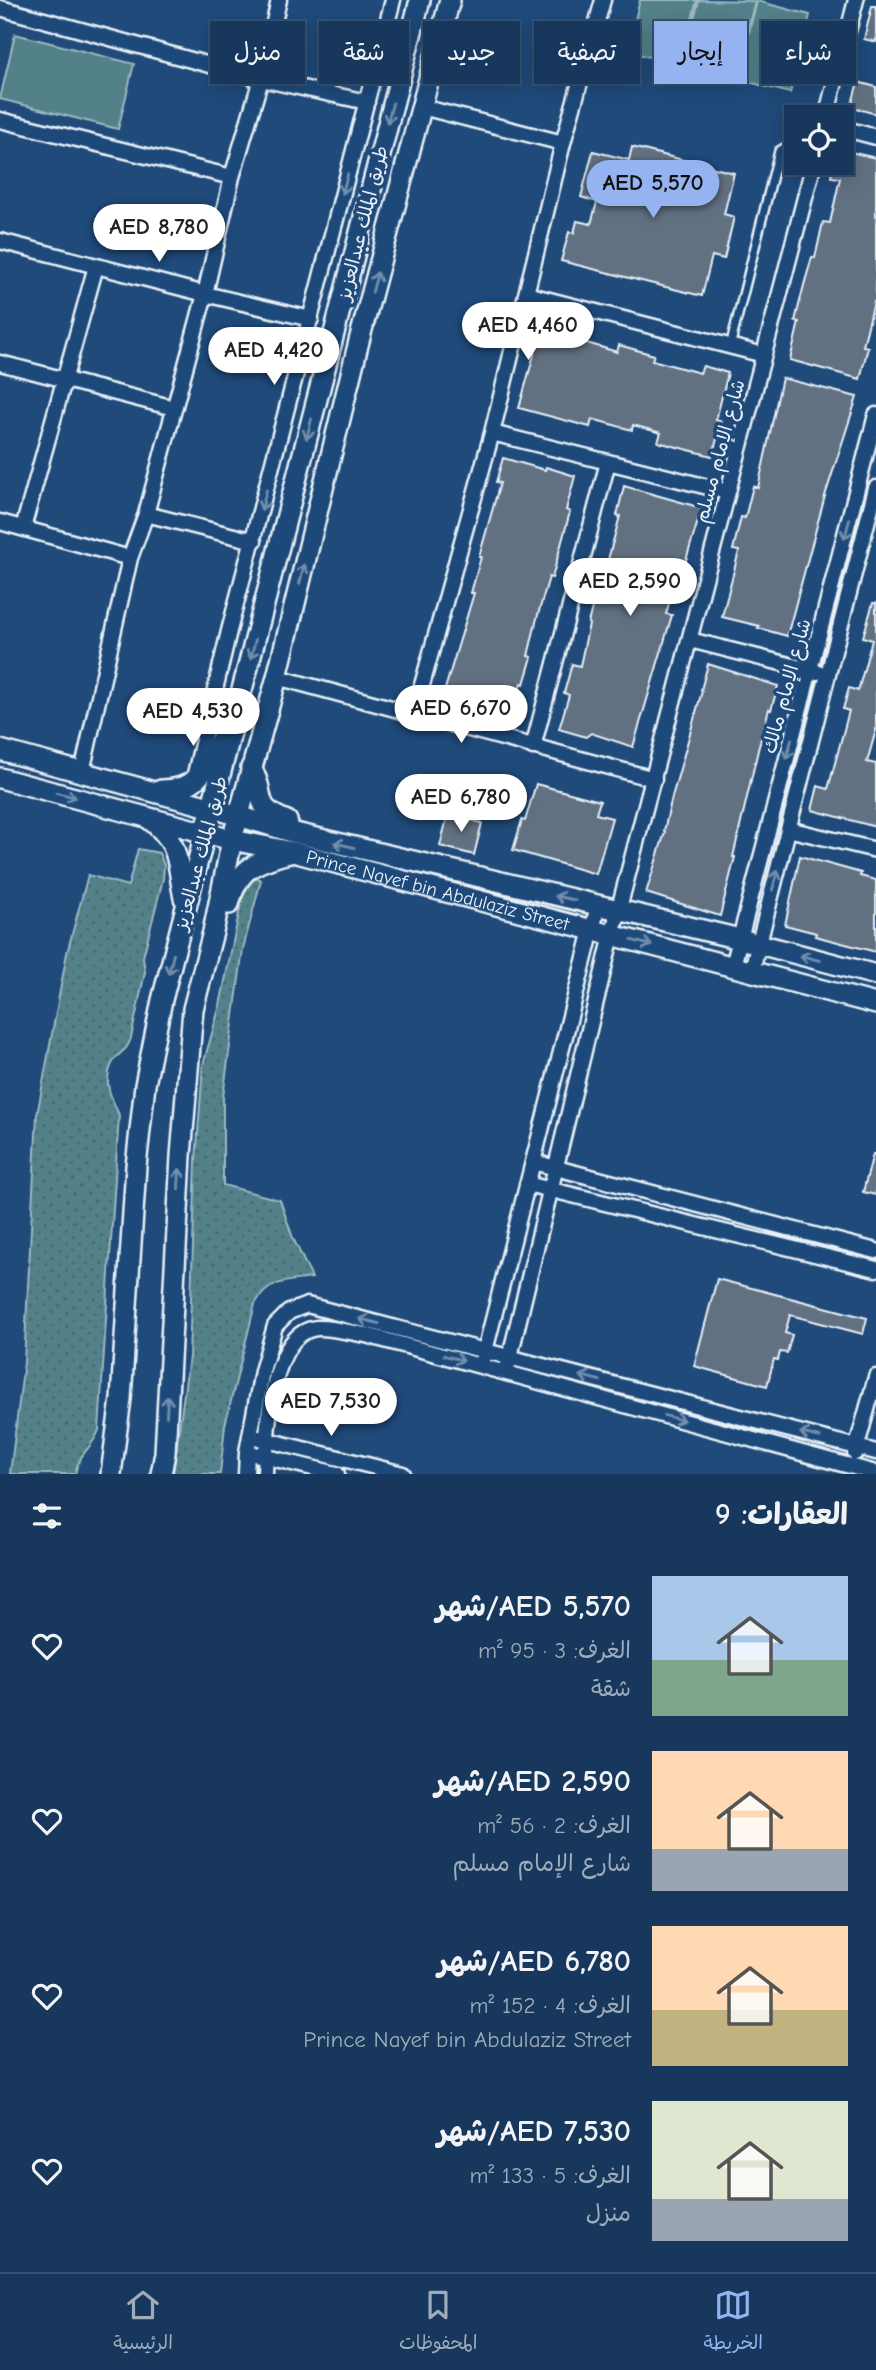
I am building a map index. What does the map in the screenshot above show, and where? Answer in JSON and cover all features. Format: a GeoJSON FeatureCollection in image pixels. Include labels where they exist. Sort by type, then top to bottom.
{"type":"FeatureCollection","features":[{"type":"Feature","properties":{"kind":"main road","name":"طريق الملك عبدالعزيز"},"geometry":{"type":"LineString","coordinates":[[111,1474],[121,1398],[136,1166],[145,1085],[162,1000],[420,0]]}},
{"type":"Feature","properties":{"kind":"main road","name":"طريق الملك عبدالعزيز"},"geometry":{"type":"LineString","coordinates":[[161,1474],[165,1453],[180,1156],[193,1009],[238,816],[277,677],[359,341],[450,0]]}},
{"type":"Feature","properties":{"kind":"main road"},"geometry":{"type":"LineString","coordinates":[[148,790],[176,790],[193,783],[205,769],[238,708]]}},
{"type":"Feature","properties":{"kind":"main road","name":"Prince Nayef bin Abdulaziz Street"},"geometry":{"type":"LineString","coordinates":[[0,750],[213,808],[238,816],[292,842],[591,930],[876,1004]]}},
{"type":"Feature","properties":{"kind":"main road"},"geometry":{"type":"LineString","coordinates":[[213,932],[226,917],[232,890],[247,870],[292,842],[287,821],[272,815],[262,806],[258,793],[259,781],[251,768]]}},
{"type":"Feature","properties":{"kind":"main road","name":"Prince Nayef bin Abdulaziz Street"},"geometry":{"type":"LineString","coordinates":[[0,778],[232,840],[292,842],[598,906],[876,975]]}},
{"type":"Feature","properties":{"kind":"main road"},"geometry":{"type":"LineString","coordinates":[[144,815],[158,826],[172,844],[180,861],[180,879],[186,907]]}},
{"type":"Feature","properties":{"kind":"street"},"geometry":{"type":"LineString","coordinates":[[274,21],[279,0]]}},
{"type":"Feature","properties":{"kind":"street"},"geometry":{"type":"LineString","coordinates":[[193,783],[229,631],[393,0]]}},
{"type":"Feature","properties":{"kind":"street"},"geometry":{"type":"LineString","coordinates":[[414,714],[492,433],[563,143],[603,0]]}},
{"type":"Feature","properties":{"kind":"street"},"geometry":{"type":"LineString","coordinates":[[829,105],[856,0]]}},
{"type":"Feature","properties":{"kind":"street"},"geometry":{"type":"LineString","coordinates":[[0,8],[210,65]]}},
{"type":"Feature","properties":{"kind":"street"},"geometry":{"type":"LineString","coordinates":[[82,772],[130,558],[146,514],[205,294],[232,177],[260,84]]}},
{"type":"Feature","properties":{"kind":"street"},"geometry":{"type":"LineString","coordinates":[[284,84],[368,102]]}},
{"type":"Feature","properties":{"kind":"street"},"geometry":{"type":"LineString","coordinates":[[422,107],[563,143]]}},
{"type":"Feature","properties":{"kind":"street"},"geometry":{"type":"LineString","coordinates":[[0,120],[232,177]]}},
{"type":"Feature","properties":{"kind":"street"},"geometry":{"type":"LineString","coordinates":[[854,131],[876,137]]}},
{"type":"Feature","properties":{"kind":"street","name":"شارع الإمام مسلم"},"geometry":{"type":"LineString","coordinates":[[506,1373],[612,936],[811,175]]}},
{"type":"Feature","properties":{"kind":"street"},"geometry":{"type":"LineString","coordinates":[[0,241],[311,319]]}},
{"type":"Feature","properties":{"kind":"street"},"geometry":{"type":"LineString","coordinates":[[23,528],[96,266]]}},
{"type":"Feature","properties":{"kind":"street"},"geometry":{"type":"LineString","coordinates":[[526,294],[764,355]]}},
{"type":"Feature","properties":{"kind":"street"},"geometry":{"type":"LineString","coordinates":[[0,363],[174,408]]}},
{"type":"Feature","properties":{"kind":"street","name":"شارع الإمام مالك"},"geometry":{"type":"LineString","coordinates":[[743,968],[810,670],[876,415]]}},
{"type":"Feature","properties":{"kind":"street"},"geometry":{"type":"LineString","coordinates":[[492,433],[728,492]]}},
{"type":"Feature","properties":{"kind":"street"},"geometry":{"type":"LineString","coordinates":[[533,747],[608,462]]}},
{"type":"Feature","properties":{"kind":"street","name":"شارع الإمام مالك"},"geometry":{"type":"LineString","coordinates":[[749,942],[788,829],[876,488]]}},
{"type":"Feature","properties":{"kind":"street"},"geometry":{"type":"LineString","coordinates":[[146,514],[254,541]]}},
{"type":"Feature","properties":{"kind":"street"},"geometry":{"type":"LineString","coordinates":[[0,522],[130,558]]}},
{"type":"Feature","properties":{"kind":"street"},"geometry":{"type":"LineString","coordinates":[[690,639],[828,675]]}},
{"type":"Feature","properties":{"kind":"street"},"geometry":{"type":"LineString","coordinates":[[277,677],[654,779]]}},
{"type":"Feature","properties":{"kind":"street"},"geometry":{"type":"LineString","coordinates":[[788,829],[876,850]]}},
{"type":"Feature","properties":{"kind":"street"},"geometry":{"type":"LineString","coordinates":[[483,1358],[598,906]]}},
{"type":"Feature","properties":{"kind":"street"},"geometry":{"type":"LineString","coordinates":[[533,1161],[876,1251]]}},
{"type":"Feature","properties":{"kind":"street"},"geometry":{"type":"LineString","coordinates":[[527,1184],[876,1269]]}},
{"type":"Feature","properties":{"kind":"street"},"geometry":{"type":"LineString","coordinates":[[246,1474],[247,1451],[262,1371],[275,1326],[285,1315],[307,1305],[483,1358],[506,1373],[851,1470],[873,1468]]}},
{"type":"Feature","properties":{"kind":"street"},"geometry":{"type":"LineString","coordinates":[[285,1315],[300,1335]]}},
{"type":"Feature","properties":{"kind":"street"},"geometry":{"type":"LineString","coordinates":[[265,1474],[271,1402],[281,1362],[289,1344],[300,1335],[316,1328],[483,1358],[510,1358],[876,1452]]}},
{"type":"Feature","properties":{"kind":"street"},"geometry":{"type":"LineString","coordinates":[[851,1470],[876,1377]]}},
{"type":"Feature","properties":{"kind":"street"},"geometry":{"type":"LineString","coordinates":[[250,1436],[403,1474]]}},
{"type":"Feature","properties":{"kind":"street"},"geometry":{"type":"LineString","coordinates":[[247,1451],[337,1474]]}},
{"type":"Feature","properties":{"kind":"lane"},"geometry":{"type":"LineString","coordinates":[[730,346],[779,151],[784,148]]}},
{"type":"Feature","properties":{"kind":"green space"},"geometry":{"type":"Polygon","coordinates":[[[640,0],[697,0],[692,21],[654,21],[654,58],[640,54],[640,21],[635,21],[640,0]]]}},
{"type":"Feature","properties":{"kind":"green space"},"geometry":{"type":"Polygon","coordinates":[[[699,0],[755,1],[747,32],[747,21],[694,21],[699,0]]]}},
{"type":"Feature","properties":{"kind":"green space"},"geometry":{"type":"Polygon","coordinates":[[[757,1],[810,15],[808,21],[761,21],[761,84],[792,84],[790,93],[747,82],[747,40],[757,1]]]}},
{"type":"Feature","properties":{"kind":"green space"},"geometry":{"type":"Polygon","coordinates":[[[15,34],[134,64],[118,129],[0,99],[15,34]]]}},
{"type":"Feature","properties":{"kind":"green space"},"geometry":{"type":"Polygon","coordinates":[[[138,849],[159,853],[164,865],[163,879],[143,957],[145,972],[131,1038],[114,1060],[108,1074],[110,1095],[119,1115],[99,1430],[79,1461],[75,1474],[10,1474],[24,1362],[37,1115],[67,953],[88,875],[128,886],[138,849]]]}},
{"type":"Feature","properties":{"kind":"green space"},"geometry":{"type":"Polygon","coordinates":[[[256,877],[261,880],[243,949],[223,1097],[223,1185],[280,1200],[293,1238],[312,1278],[279,1283],[267,1290],[255,1304],[225,1425],[220,1474],[173,1474],[189,1357],[196,1160],[203,1065],[220,1005],[245,884],[256,877]]]}},
{"type":"Feature","properties":{"kind":"building"},"geometry":{"type":"Polygon","coordinates":[[[872,6],[876,6],[876,42],[864,39],[872,6]]]}},
{"type":"Feature","properties":{"kind":"building"},"geometry":{"type":"Polygon","coordinates":[[[858,82],[876,87],[876,114],[852,105],[858,82]]]}},
{"type":"Feature","properties":{"kind":"building"},"geometry":{"type":"Polygon","coordinates":[[[632,147],[734,173],[724,214],[734,217],[724,259],[712,256],[702,296],[561,261],[569,232],[574,233],[577,221],[591,224],[597,202],[581,197],[593,151],[629,160],[632,147]]]}},
{"type":"Feature","properties":{"kind":"building"},"geometry":{"type":"Polygon","coordinates":[[[854,153],[876,158],[876,303],[874,302],[863,346],[868,347],[860,379],[790,360],[799,322],[795,321],[812,257],[815,258],[823,222],[830,223],[840,178],[831,177],[854,175],[854,153]]]}},
{"type":"Feature","properties":{"kind":"building"},"geometry":{"type":"Polygon","coordinates":[[[542,326],[571,334],[570,338],[617,352],[619,345],[654,355],[652,360],[700,373],[703,366],[728,373],[716,420],[722,422],[712,456],[658,442],[661,433],[633,425],[632,430],[592,419],[590,427],[519,408],[542,326]]]}},
{"type":"Feature","properties":{"kind":"building"},"geometry":{"type":"Polygon","coordinates":[[[782,378],[857,397],[825,496],[787,636],[722,617],[739,551],[733,550],[741,517],[745,518],[753,486],[758,488],[782,378]]]}},
{"type":"Feature","properties":{"kind":"building"},"geometry":{"type":"Polygon","coordinates":[[[503,458],[575,476],[566,510],[570,512],[552,578],[549,577],[537,618],[528,656],[532,657],[509,724],[482,716],[484,710],[442,699],[474,593],[471,593],[500,483],[496,482],[503,458]]]}},
{"type":"Feature","properties":{"kind":"building"},"geometry":{"type":"Polygon","coordinates":[[[624,486],[702,508],[682,573],[678,572],[666,614],[672,615],[633,747],[591,733],[586,737],[559,729],[569,695],[564,693],[572,664],[580,666],[595,596],[598,596],[620,516],[617,515],[624,486]]]}},
{"type":"Feature","properties":{"kind":"building"},"geometry":{"type":"Polygon","coordinates":[[[873,603],[876,603],[876,730],[867,762],[876,764],[876,827],[812,810],[818,786],[828,789],[849,711],[843,709],[849,688],[858,691],[872,640],[863,637],[873,603]]]}},
{"type":"Feature","properties":{"kind":"building"},"geometry":{"type":"Polygon","coordinates":[[[708,664],[778,686],[758,750],[720,916],[646,893],[665,832],[708,664]]]}},
{"type":"Feature","properties":{"kind":"building"},"geometry":{"type":"Polygon","coordinates":[[[536,784],[600,801],[596,814],[612,818],[596,874],[513,850],[536,784]]]}},
{"type":"Feature","properties":{"kind":"building"},"geometry":{"type":"Polygon","coordinates":[[[448,814],[482,823],[474,855],[440,846],[448,814]]]}},
{"type":"Feature","properties":{"kind":"building"},"geometry":{"type":"Polygon","coordinates":[[[800,856],[861,873],[860,876],[876,880],[876,952],[785,925],[800,856]]]}},
{"type":"Feature","properties":{"kind":"building"},"geometry":{"type":"Polygon","coordinates":[[[873,1154],[876,1154],[876,1195],[863,1192],[873,1154]]]}},
{"type":"Feature","properties":{"kind":"building"},"geometry":{"type":"Polygon","coordinates":[[[717,1279],[867,1318],[863,1334],[790,1315],[785,1333],[792,1335],[787,1353],[780,1352],[778,1360],[774,1359],[767,1386],[694,1366],[717,1279]]]}}]}
